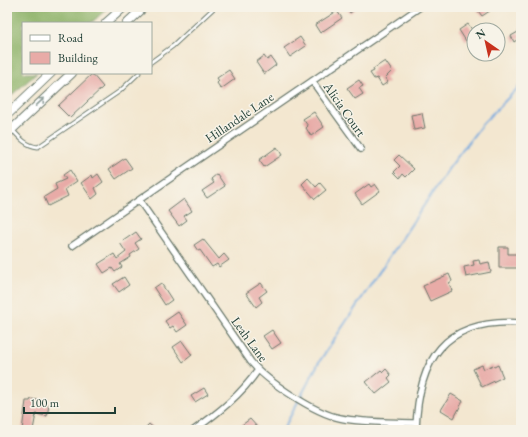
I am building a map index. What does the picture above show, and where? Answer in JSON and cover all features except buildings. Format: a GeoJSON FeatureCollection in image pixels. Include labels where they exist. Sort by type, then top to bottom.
{"type":"FeatureCollection","features":[{"type":"Feature","properties":{"kind":"main road"},"geometry":{"type":"LineString","coordinates":[[107,22],[124,7]]}},
{"type":"Feature","properties":{"kind":"main road"},"geometry":{"type":"LineString","coordinates":[[128,22],[144,7]]}},
{"type":"Feature","properties":{"kind":"main road"},"geometry":{"type":"LineString","coordinates":[[7,115],[51,74]]}},
{"type":"Feature","properties":{"kind":"main road"},"geometry":{"type":"LineString","coordinates":[[9,129],[71,74]]}},
{"type":"Feature","properties":{"kind":"street","name":"Hillandale Lane"},"geometry":{"type":"LineString","coordinates":[[72,246],[420,7]]}},
{"type":"Feature","properties":{"kind":"street","name":"Alicia Court"},"geometry":{"type":"LineString","coordinates":[[312,81],[361,149]]}},
{"type":"Feature","properties":{"kind":"street","name":"Leah Lane"},"geometry":{"type":"LineString","coordinates":[[139,200],[258,370],[300,400],[335,417],[354,420],[416,423]]}},
{"type":"Feature","properties":{"kind":"street"},"geometry":{"type":"LineString","coordinates":[[416,430],[419,392],[422,379],[431,361],[444,344],[470,328],[487,324],[521,323]]}},
{"type":"Feature","properties":{"kind":"street"},"geometry":{"type":"LineString","coordinates":[[194,430],[231,401],[250,382],[258,370]]}},
{"type":"Feature","properties":{"kind":"lane"},"geometry":{"type":"LineString","coordinates":[[152,61],[173,46],[214,7]]}},
{"type":"Feature","properties":{"kind":"lane"},"geometry":{"type":"LineString","coordinates":[[9,129],[23,142],[30,146],[38,147],[120,91],[139,74]]}},
{"type":"Feature","properties":{"kind":"green space"},"geometry":{"type":"Polygon","coordinates":[[[7,7],[109,7],[92,22],[22,22],[22,74],[36,74],[7,99],[7,7]]]}},
{"type":"Feature","properties":{"kind":"waterway"},"geometry":{"type":"LineString","coordinates":[[283,430],[319,362],[449,168],[483,123],[521,85]]}}]}
